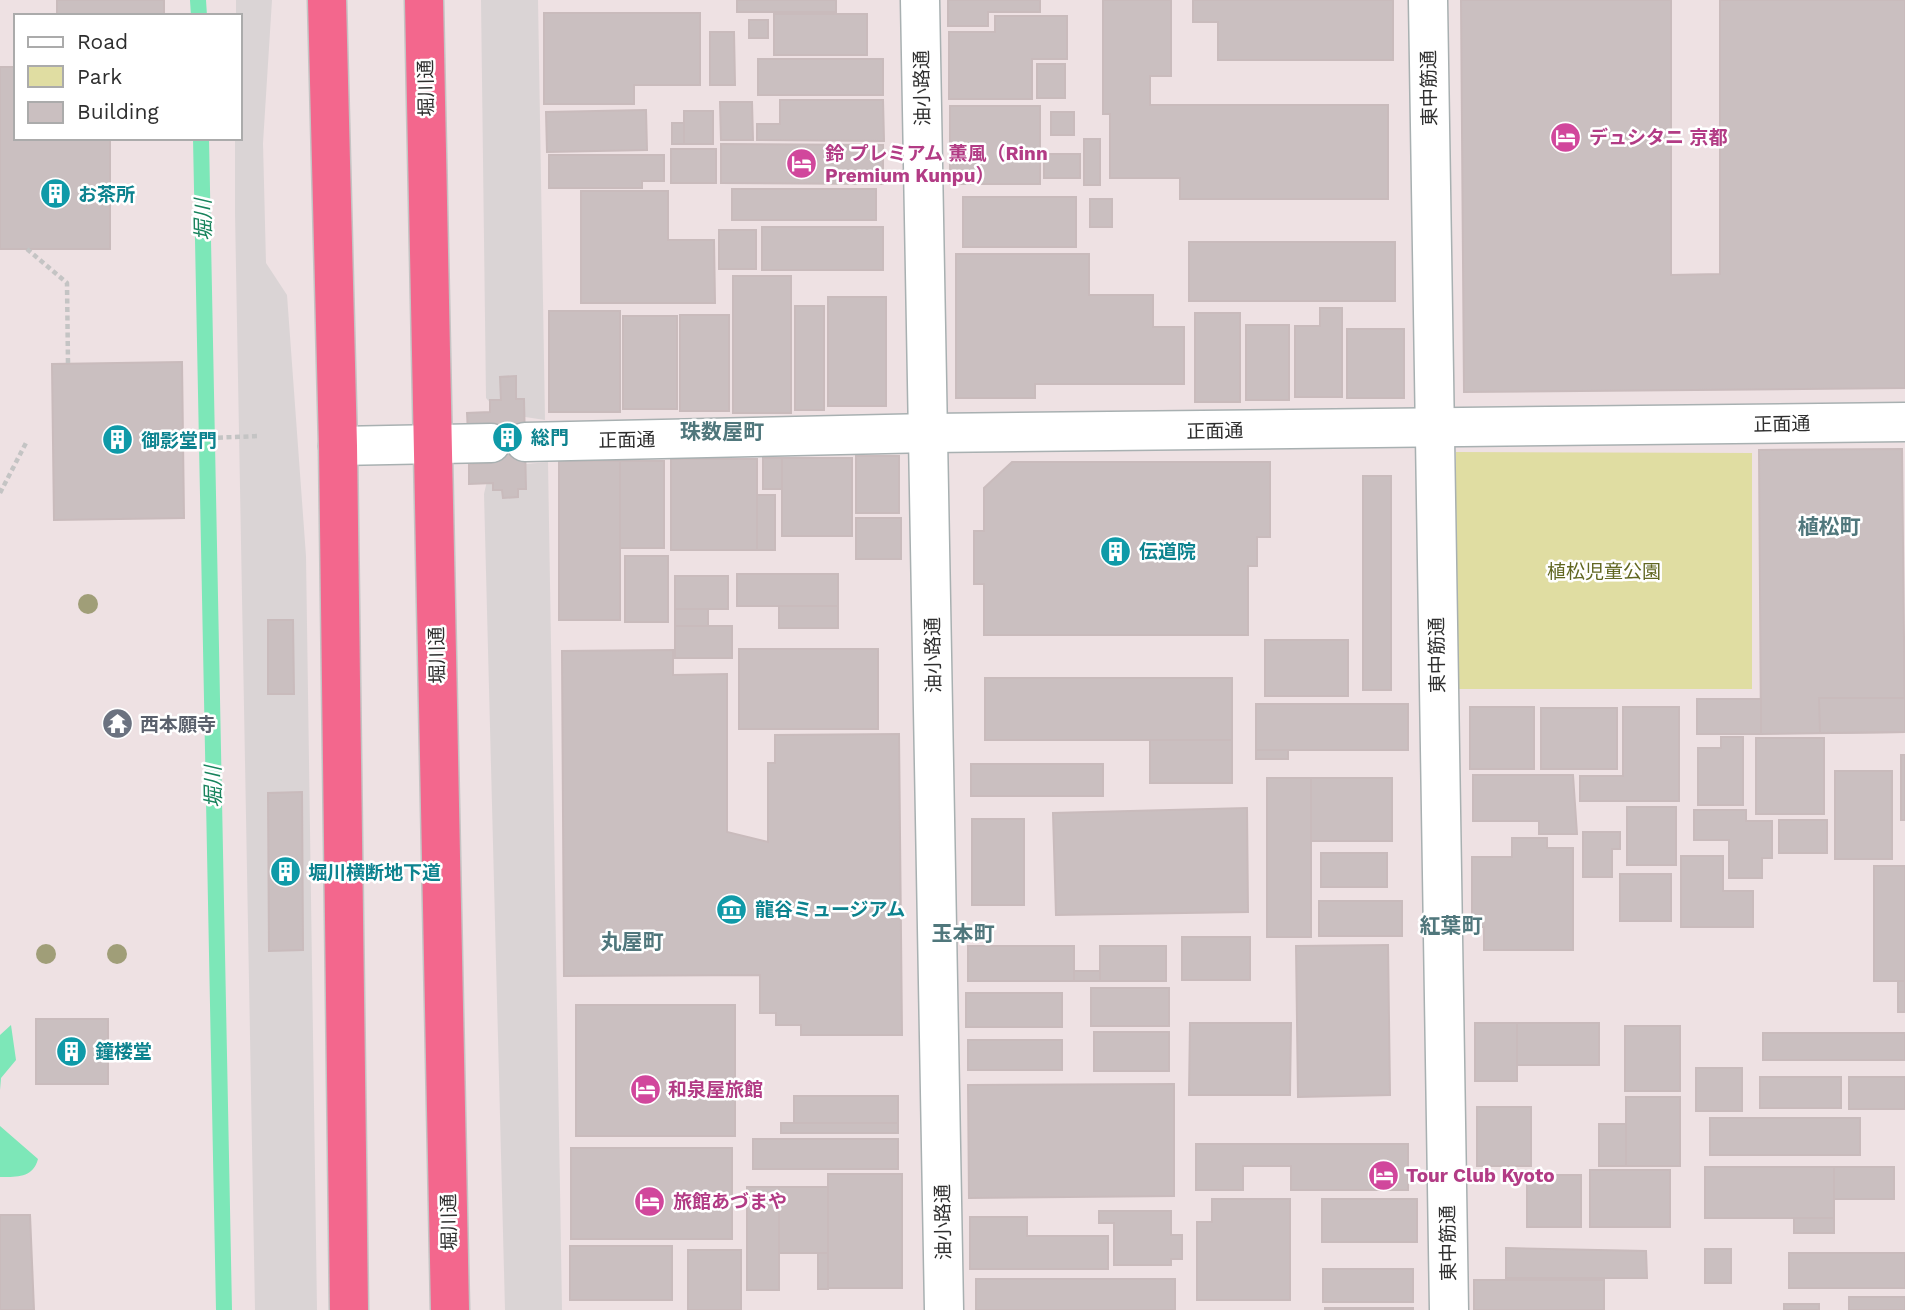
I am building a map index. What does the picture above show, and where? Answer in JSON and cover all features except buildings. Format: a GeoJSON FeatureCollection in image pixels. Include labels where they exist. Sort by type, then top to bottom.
{"type":"FeatureCollection","features":[{"type":"Feature","properties":{"kind":"highway"},"geometry":{"type":"LineString","coordinates":[[327,0],[338,446],[349,1310]]}},
{"type":"Feature","properties":{"kind":"highway","name":"堀川通"},"geometry":{"type":"LineString","coordinates":[[424,0],[450,1310]]}},
{"type":"Feature","properties":{"kind":"street","name":"油小路通"},"geometry":{"type":"LineString","coordinates":[[920,0],[944,1310]]}},
{"type":"Feature","properties":{"kind":"street","name":"東中筋通"},"geometry":{"type":"LineString","coordinates":[[1428,0],[1449,1310]]}},
{"type":"Feature","properties":{"kind":"street","name":"正面通"},"geometry":{"type":"LineString","coordinates":[[338,446],[930,433],[1905,422]]}},
{"type":"Feature","properties":{"kind":"path"},"geometry":{"type":"LineString","coordinates":[[27,249],[67,283],[68,364]]}},
{"type":"Feature","properties":{"kind":"path"},"geometry":{"type":"LineString","coordinates":[[184,439],[260,436]]}},
{"type":"Feature","properties":{"kind":"path"},"geometry":{"type":"LineString","coordinates":[[0,494],[27,442]]}},
{"type":"Feature","properties":{"kind":"green space","name":"植松児童公園"},"geometry":{"type":"Polygon","coordinates":[[[1456,452],[1752,453],[1752,689],[1456,689],[1456,452]]]}},
{"type":"Feature","properties":{"kind":"shaded area"},"geometry":{"type":"Polygon","coordinates":[[[236,0],[272,0],[263,143],[266,263],[287,295],[306,556],[317,1310],[255,1310],[235,213],[235,140],[242,140],[242,14],[236,14],[236,0]]]}},
{"type":"Feature","properties":{"kind":"shaded area"},"geometry":{"type":"Polygon","coordinates":[[[481,0],[538,0],[545,420],[512,415],[494,407],[486,398],[481,0]]]}},
{"type":"Feature","properties":{"kind":"shaded area"},"geometry":{"type":"Polygon","coordinates":[[[548,462],[562,1310],[505,1310],[484,494],[487,481],[505,466],[548,462]]]}},
{"type":"Feature","properties":{"kind":"shaded area"},"geometry":{"type":"Polygon","coordinates":[[[11,1025],[16,1060],[1,1078],[0,1090],[0,1035],[11,1025]]]}},
{"type":"Feature","properties":{"kind":"shaded area"},"geometry":{"type":"Polygon","coordinates":[[[0,1126],[38,1159],[28,1173],[0,1177],[0,1126]]]}},
{"type":"Feature","properties":{"kind":"waterway","name":"堀川"},"geometry":{"type":"LineString","coordinates":[[198,0],[199,14]]}},
{"type":"Feature","properties":{"kind":"waterway","name":"堀川"},"geometry":{"type":"LineString","coordinates":[[201,140],[224,1310]]}},
{"type":"Feature","properties":{"kind":"place","name":"デュシタニ 京都"},"geometry":{"type":"Point","coordinates":[1566,137]}},
{"type":"Feature","properties":{"kind":"place","name":"鈴 プレミアム 薫風（Rinn Premium Kunpu）"},"geometry":{"type":"Point","coordinates":[802,164]}},
{"type":"Feature","properties":{"kind":"place","name":"お茶所"},"geometry":{"type":"Point","coordinates":[55,194]}},
{"type":"Feature","properties":{"kind":"place","name":"総門"},"geometry":{"type":"Point","coordinates":[508,437]}},
{"type":"Feature","properties":{"kind":"place","name":"御影堂門"},"geometry":{"type":"Point","coordinates":[118,440]}},
{"type":"Feature","properties":{"kind":"place","name":"伝道院"},"geometry":{"type":"Point","coordinates":[1116,551]}},
{"type":"Feature","properties":{"kind":"place","name":"西本願寺"},"geometry":{"type":"Point","coordinates":[117,724]}},
{"type":"Feature","properties":{"kind":"place","name":"堀川横断地下道"},"geometry":{"type":"Point","coordinates":[285,872]}},
{"type":"Feature","properties":{"kind":"place","name":"龍谷ミュージアム"},"geometry":{"type":"Point","coordinates":[732,909]}},
{"type":"Feature","properties":{"kind":"place","name":"鐘楼堂"},"geometry":{"type":"Point","coordinates":[72,1051]}},
{"type":"Feature","properties":{"kind":"place","name":"和泉屋旅館"},"geometry":{"type":"Point","coordinates":[645,1089]}},
{"type":"Feature","properties":{"kind":"place","name":"Tour Club Kyoto"},"geometry":{"type":"Point","coordinates":[1383,1175]}},
{"type":"Feature","properties":{"kind":"place","name":"旅館あづまや"},"geometry":{"type":"Point","coordinates":[650,1201]}},
{"type":"Feature","properties":{"kind":"district","name":"珠数屋町"},"geometry":{"type":"Point","coordinates":[722,431]}},
{"type":"Feature","properties":{"kind":"district","name":"植松町"},"geometry":{"type":"Point","coordinates":[1829,526]}},
{"type":"Feature","properties":{"kind":"district","name":"紅葉町"},"geometry":{"type":"Point","coordinates":[1451,925]}},
{"type":"Feature","properties":{"kind":"district","name":"玉本町"},"geometry":{"type":"Point","coordinates":[963,933]}},
{"type":"Feature","properties":{"kind":"district","name":"丸屋町"},"geometry":{"type":"Point","coordinates":[632,941]}}]}
